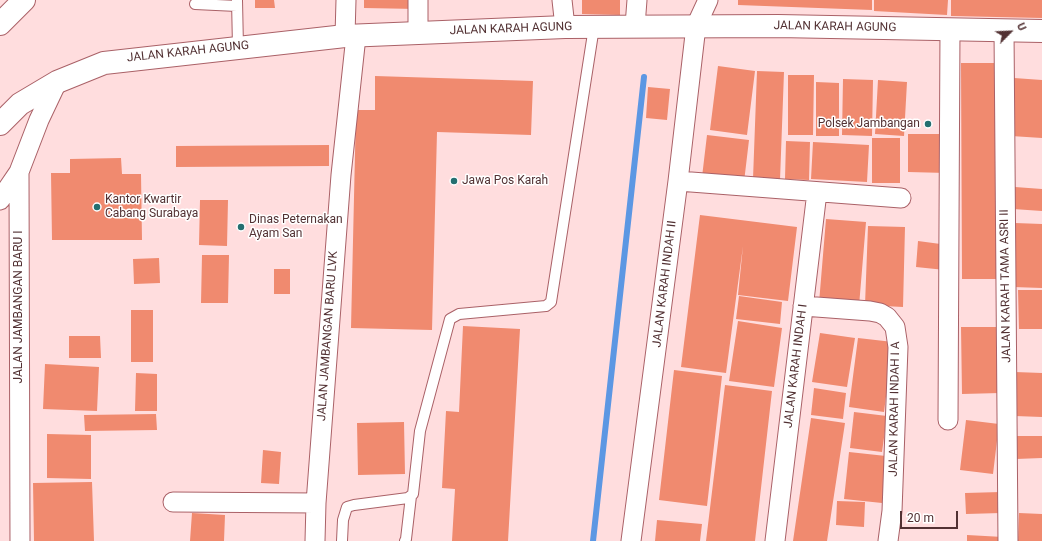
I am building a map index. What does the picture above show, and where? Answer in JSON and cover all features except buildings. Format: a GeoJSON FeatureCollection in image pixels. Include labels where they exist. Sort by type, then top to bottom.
{"type":"FeatureCollection","features":[{"type":"Feature","properties":{"kind":"main road"},"geometry":{"type":"LineString","coordinates":[[0,24],[24,0]]}},
{"type":"Feature","properties":{"kind":"main road","name":"JALAN KARAH AGUNG"},"geometry":{"type":"LineString","coordinates":[[0,124],[20,104],[57,82],[94,66],[111,61],[351,36],[418,32],[635,26],[1042,31]]}},
{"type":"Feature","properties":{"kind":"street","name":"JALAN JAMBANGAN BARU LVK"},"geometry":{"type":"LineString","coordinates":[[315,541],[316,503],[351,36],[346,0]]}},
{"type":"Feature","properties":{"kind":"street"},"geometry":{"type":"LineString","coordinates":[[418,0],[418,32]]}},
{"type":"Feature","properties":{"kind":"street"},"geometry":{"type":"LineString","coordinates":[[562,0],[564,27]]}},
{"type":"Feature","properties":{"kind":"street"},"geometry":{"type":"LineString","coordinates":[[635,26],[637,0]]}},
{"type":"Feature","properties":{"kind":"street","name":"JALAN KARAH INDAH II"},"geometry":{"type":"LineString","coordinates":[[631,541],[678,181],[696,26],[708,0]]}},
{"type":"Feature","properties":{"kind":"street"},"geometry":{"type":"LineString","coordinates":[[948,420],[950,29]]}},
{"type":"Feature","properties":{"kind":"street","name":"JALAN KARAH TAMA ASRI II"},"geometry":{"type":"LineString","coordinates":[[1004,30],[1008,541]]}},
{"type":"Feature","properties":{"kind":"street","name":"JALAN JAMBANGAN BARU I"},"geometry":{"type":"LineString","coordinates":[[20,541],[19,172],[39,120],[57,82]]}},
{"type":"Feature","properties":{"kind":"street"},"geometry":{"type":"LineString","coordinates":[[0,200],[19,172]]}},
{"type":"Feature","properties":{"kind":"street"},"geometry":{"type":"LineString","coordinates":[[678,181],[901,198]]}},
{"type":"Feature","properties":{"kind":"street","name":"JALAN KARAH INDAH I"},"geometry":{"type":"LineString","coordinates":[[774,541],[817,192]]}},
{"type":"Feature","properties":{"kind":"street","name":"JALAN KARAH INDAH I A"},"geometry":{"type":"LineString","coordinates":[[803,306],[870,311],[887,317],[895,327],[898,347],[892,511],[888,541]]}},
{"type":"Feature","properties":{"kind":"street"},"geometry":{"type":"LineString","coordinates":[[173,502],[316,503]]}},
{"type":"Feature","properties":{"kind":"lane"},"geometry":{"type":"LineString","coordinates":[[195,4],[237,3],[238,47]]}},
{"type":"Feature","properties":{"kind":"lane"},"geometry":{"type":"LineString","coordinates":[[405,541],[411,496],[414,488],[420,431],[450,319],[459,314],[546,306],[553,300],[594,27]]}},
{"type":"Feature","properties":{"kind":"lane"},"geometry":{"type":"LineString","coordinates":[[342,541],[343,520],[347,507],[411,496]]}},
{"type":"Feature","properties":{"kind":"waterway"},"geometry":{"type":"LineString","coordinates":[[593,541],[644,77]]}},
{"type":"Feature","properties":{"kind":"place","name":"Polsek Jambangan"},"geometry":{"type":"Point","coordinates":[928,124]}},
{"type":"Feature","properties":{"kind":"place","name":"Jawa Pos Karah"},"geometry":{"type":"Point","coordinates":[454,181]}},
{"type":"Feature","properties":{"kind":"place","name":"Kantor Kwartir Cabang Surabaya"},"geometry":{"type":"Point","coordinates":[97,207]}},
{"type":"Feature","properties":{"kind":"place","name":"Dinas Peternakan Ayam San"},"geometry":{"type":"Point","coordinates":[241,227]}}]}
